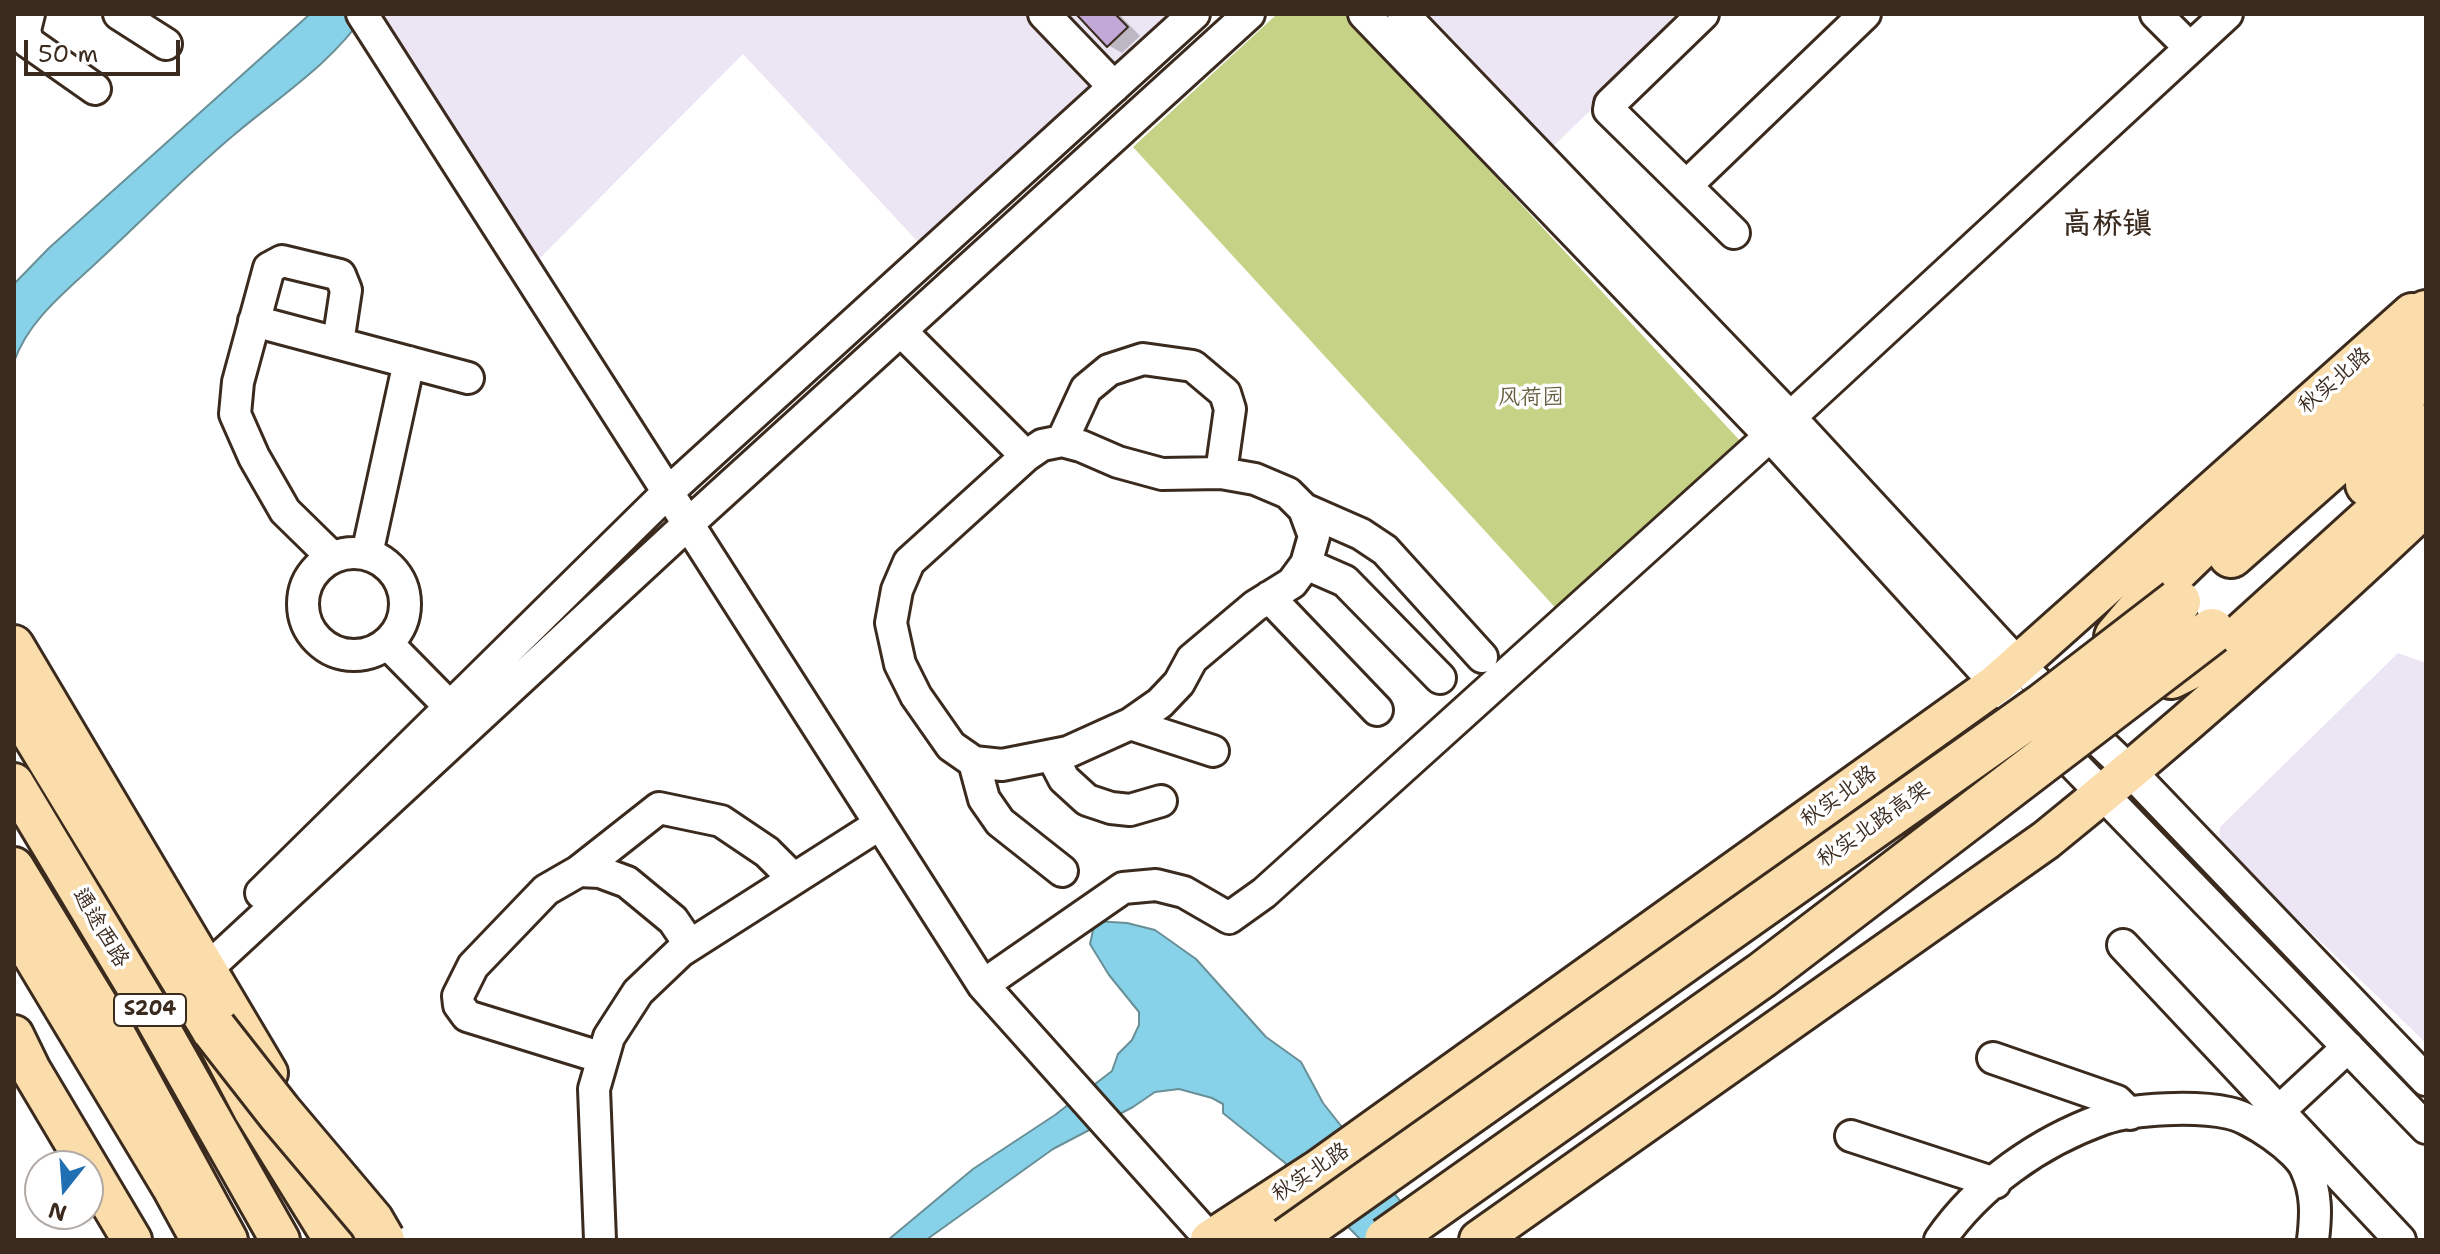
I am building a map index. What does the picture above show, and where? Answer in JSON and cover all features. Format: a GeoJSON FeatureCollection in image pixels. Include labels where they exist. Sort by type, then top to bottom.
{"type":"FeatureCollection","features":[{"type":"Feature","properties":{"kind":"highway"},"geometry":{"type":"LineString","coordinates":[[2087,672],[2166,579],[2387,365],[2426,313]]}},
{"type":"Feature","properties":{"kind":"highway","name":"秋实北路高架"},"geometry":{"type":"LineString","coordinates":[[1288,1240],[2087,672],[2178,602],[2356,444],[2426,369]]}},
{"type":"Feature","properties":{"kind":"highway"},"geometry":{"type":"LineString","coordinates":[[1387,1240],[1762,975],[2212,631],[2426,427]]}},
{"type":"Feature","properties":{"kind":"highway"},"geometry":{"type":"LineString","coordinates":[[2119,702],[2231,646],[2426,469]]}},
{"type":"Feature","properties":{"kind":"highway"},"geometry":{"type":"LineString","coordinates":[[14,700],[214,1029],[256,1109],[337,1240]]}},
{"type":"Feature","properties":{"kind":"highway"},"geometry":{"type":"LineString","coordinates":[[20,928],[75,1050],[173,1240]]}},
{"type":"Feature","properties":{"kind":"highway"},"geometry":{"type":"LineString","coordinates":[[20,928],[204,1240]]}},
{"type":"Feature","properties":{"kind":"highway"},"geometry":{"type":"LineString","coordinates":[[214,1029],[371,1221],[382,1240]]}},
{"type":"Feature","properties":{"kind":"highway"},"geometry":{"type":"LineString","coordinates":[[1237,1240],[1281,1213],[1329,1211]]}},
{"type":"Feature","properties":{"kind":"main road","name":"秋实北路"},"geometry":{"type":"LineString","coordinates":[[1210,1240],[1319,1169],[2007,674],[2426,300]]}},
{"type":"Feature","properties":{"kind":"main road"},"geometry":{"type":"LineString","coordinates":[[1479,1240],[2046,840],[2117,783],[2342,585],[2426,506]]}},
{"type":"Feature","properties":{"kind":"main road"},"geometry":{"type":"LineString","coordinates":[[14,645],[369,1240]]}},
{"type":"Feature","properties":{"kind":"main road","name":"通途西路"},"geometry":{"type":"LineString","coordinates":[[14,783],[150,1010],[280,1240]]}},
{"type":"Feature","properties":{"kind":"main road","name":"通途西路"},"geometry":{"type":"LineString","coordinates":[[14,867],[114,1031],[228,1240]]}},
{"type":"Feature","properties":{"kind":"main road"},"geometry":{"type":"LineString","coordinates":[[14,1035],[31,1070],[132,1240]]}},
{"type":"Feature","properties":{"kind":"street"},"geometry":{"type":"LineString","coordinates":[[29,14],[25,30],[28,42],[95,89]]}},
{"type":"Feature","properties":{"kind":"street"},"geometry":{"type":"LineString","coordinates":[[119,14],[166,44]]}},
{"type":"Feature","properties":{"kind":"street"},"geometry":{"type":"LineString","coordinates":[[362,14],[983,985],[1210,1240]]}},
{"type":"Feature","properties":{"kind":"street"},"geometry":{"type":"LineString","coordinates":[[1044,14],[1114,87]]}},
{"type":"Feature","properties":{"kind":"street"},"geometry":{"type":"LineString","coordinates":[[202,962],[450,707],[667,493],[1194,14]]}},
{"type":"Feature","properties":{"kind":"street"},"geometry":{"type":"LineString","coordinates":[[202,962],[1249,14]]}},
{"type":"Feature","properties":{"kind":"street"},"geometry":{"type":"LineString","coordinates":[[1364,14],[1780,426]]}},
{"type":"Feature","properties":{"kind":"street"},"geometry":{"type":"LineString","coordinates":[[1403,14],[2007,674],[2426,1080]]}},
{"type":"Feature","properties":{"kind":"street"},"geometry":{"type":"LineString","coordinates":[[1703,14],[1610,104],[1609,110],[1734,233]]}},
{"type":"Feature","properties":{"kind":"street"},"geometry":{"type":"LineString","coordinates":[[1687,185],[1865,14]]}},
{"type":"Feature","properties":{"kind":"street"},"geometry":{"type":"LineString","coordinates":[[2156,14],[2190,48]]}},
{"type":"Feature","properties":{"kind":"street"},"geometry":{"type":"LineString","coordinates":[[983,985],[1123,888],[1156,885],[1184,892],[1229,918],[1264,893],[1780,426],[2227,14]]}},
{"type":"Feature","properties":{"kind":"street"},"geometry":{"type":"LineString","coordinates":[[332,557],[285,511],[254,457],[235,414],[238,382],[269,268],[282,261],[340,275],[346,290],[338,343]]}},
{"type":"Feature","properties":{"kind":"street"},"geometry":{"type":"LineString","coordinates":[[254,321],[468,378]]}},
{"type":"Feature","properties":{"kind":"street"},"geometry":{"type":"LineString","coordinates":[[901,331],[1026,456]]}},
{"type":"Feature","properties":{"kind":"street"},"geometry":{"type":"LineString","coordinates":[[1062,441],[1086,389],[1109,370],[1143,359],[1193,366],[1225,393],[1230,409],[1221,473]]}},
{"type":"Feature","properties":{"kind":"street"},"geometry":{"type":"LineString","coordinates":[[367,554],[409,362]]}},
{"type":"Feature","properties":{"kind":"street"},"geometry":{"type":"LineString","coordinates":[[1304,509],[1314,536],[1306,564],[1292,583],[1269,597],[1192,659],[1179,683],[1160,703],[1130,724],[1068,752],[1002,765],[974,762],[951,746],[916,696],[900,664],[891,623],[897,590],[909,562],[1026,456],[1042,445],[1062,441],[1162,474],[1221,473],[1255,479],[1288,493],[1304,509],[1361,534],[1385,550],[1482,657]]}},
{"type":"Feature","properties":{"kind":"street"},"geometry":{"type":"LineString","coordinates":[[343,553],[367,554],[388,565],[402,585],[405,598],[402,622],[387,643],[352,655],[328,648],[310,631],[303,608],[307,583],[313,573],[332,557],[343,553]]}},
{"type":"Feature","properties":{"kind":"street"},"geometry":{"type":"LineString","coordinates":[[1306,564],[1345,581],[1440,678]]}},
{"type":"Feature","properties":{"kind":"street"},"geometry":{"type":"LineString","coordinates":[[1269,597],[1377,710]]}},
{"type":"Feature","properties":{"kind":"street"},"geometry":{"type":"LineString","coordinates":[[387,643],[450,707]]}},
{"type":"Feature","properties":{"kind":"street"},"geometry":{"type":"LineString","coordinates":[[1130,724],[1213,751]]}},
{"type":"Feature","properties":{"kind":"street"},"geometry":{"type":"LineString","coordinates":[[1052,756],[1064,779],[1087,800],[1130,810],[1161,801]]}},
{"type":"Feature","properties":{"kind":"street"},"geometry":{"type":"LineString","coordinates":[[974,762],[984,799],[1000,822],[1062,871]]}},
{"type":"Feature","properties":{"kind":"street"},"geometry":{"type":"LineString","coordinates":[[2117,783],[2348,1047],[2426,1128]]}},
{"type":"Feature","properties":{"kind":"street"},"geometry":{"type":"LineString","coordinates":[[603,1058],[467,1016],[459,1005],[458,996],[473,966],[546,890],[579,871],[659,808],[721,821],[767,852],[794,879]]}},
{"type":"Feature","properties":{"kind":"street"},"geometry":{"type":"LineString","coordinates":[[600,1240],[594,1089],[609,1037],[638,992],[690,945],[880,824]]}},
{"type":"Feature","properties":{"kind":"street"},"geometry":{"type":"LineString","coordinates":[[579,871],[600,872],[627,882],[673,920],[690,945]]}},
{"type":"Feature","properties":{"kind":"street"},"geometry":{"type":"LineString","coordinates":[[2123,945],[2270,1120],[2400,1240]]}},
{"type":"Feature","properties":{"kind":"street"},"geometry":{"type":"LineString","coordinates":[[2270,1120],[2348,1047]]}},
{"type":"Feature","properties":{"kind":"street"},"geometry":{"type":"LineString","coordinates":[[1993,1058],[2117,1101],[2130,1114]]}},
{"type":"Feature","properties":{"kind":"street"},"geometry":{"type":"LineString","coordinates":[[1940,1240],[1958,1215],[2028,1154],[2105,1118],[2161,1109],[2232,1113],[2270,1120]]}},
{"type":"Feature","properties":{"kind":"street"},"geometry":{"type":"LineString","coordinates":[[2270,1120],[2277,1137],[2305,1166],[2317,1208],[2313,1240]]}},
{"type":"Feature","properties":{"kind":"street"},"geometry":{"type":"LineString","coordinates":[[1851,1136],[1995,1183]]}},
{"type":"Feature","properties":{"kind":"shaded area"},"geometry":{"type":"Polygon","coordinates":[[[376,14],[1176,14],[1074,113],[919,243],[743,54],[532,266],[376,14]]]}},
{"type":"Feature","properties":{"kind":"shaded area"},"geometry":{"type":"Polygon","coordinates":[[[1410,14],[1691,14],[1544,155],[1410,14]]]}},
{"type":"Feature","properties":{"kind":"shaded area"},"geometry":{"type":"Polygon","coordinates":[[[2398,653],[2426,663],[2426,1043],[2219,844],[2220,827],[2398,653]]]}},
{"type":"Feature","properties":{"kind":"green space","name":"风荷园"},"geometry":{"type":"Polygon","coordinates":[[[1277,14],[1345,14],[1743,444],[1562,615],[1133,147],[1277,14]]]}},
{"type":"Feature","properties":{"kind":"water"},"geometry":{"type":"Polygon","coordinates":[[[310,14],[365,14],[321,64],[217,150],[59,297],[28,333],[14,362],[14,284],[49,248],[310,14]]]}},
{"type":"Feature","properties":{"kind":"water"},"geometry":{"type":"Polygon","coordinates":[[[1095,921],[1127,923],[1155,930],[1196,959],[1266,1037],[1301,1062],[1323,1103],[1431,1240],[1361,1240],[1284,1162],[1223,1113],[1223,1104],[1179,1089],[1155,1092],[1053,1149],[926,1240],[888,1240],[973,1169],[1055,1115],[1112,1071],[1118,1054],[1132,1040],[1139,1025],[1139,1012],[1109,975],[1090,944],[1095,921]]]}},
{"type":"Feature","properties":{"kind":"building"},"geometry":{"type":"Polygon","coordinates":[[[1076,14],[1115,14],[1128,27],[1107,47],[1076,14]]]}},
{"type":"Feature","properties":{"kind":"district","name":"高桥镇"},"geometry":{"type":"Point","coordinates":[2107,225]}}]}
